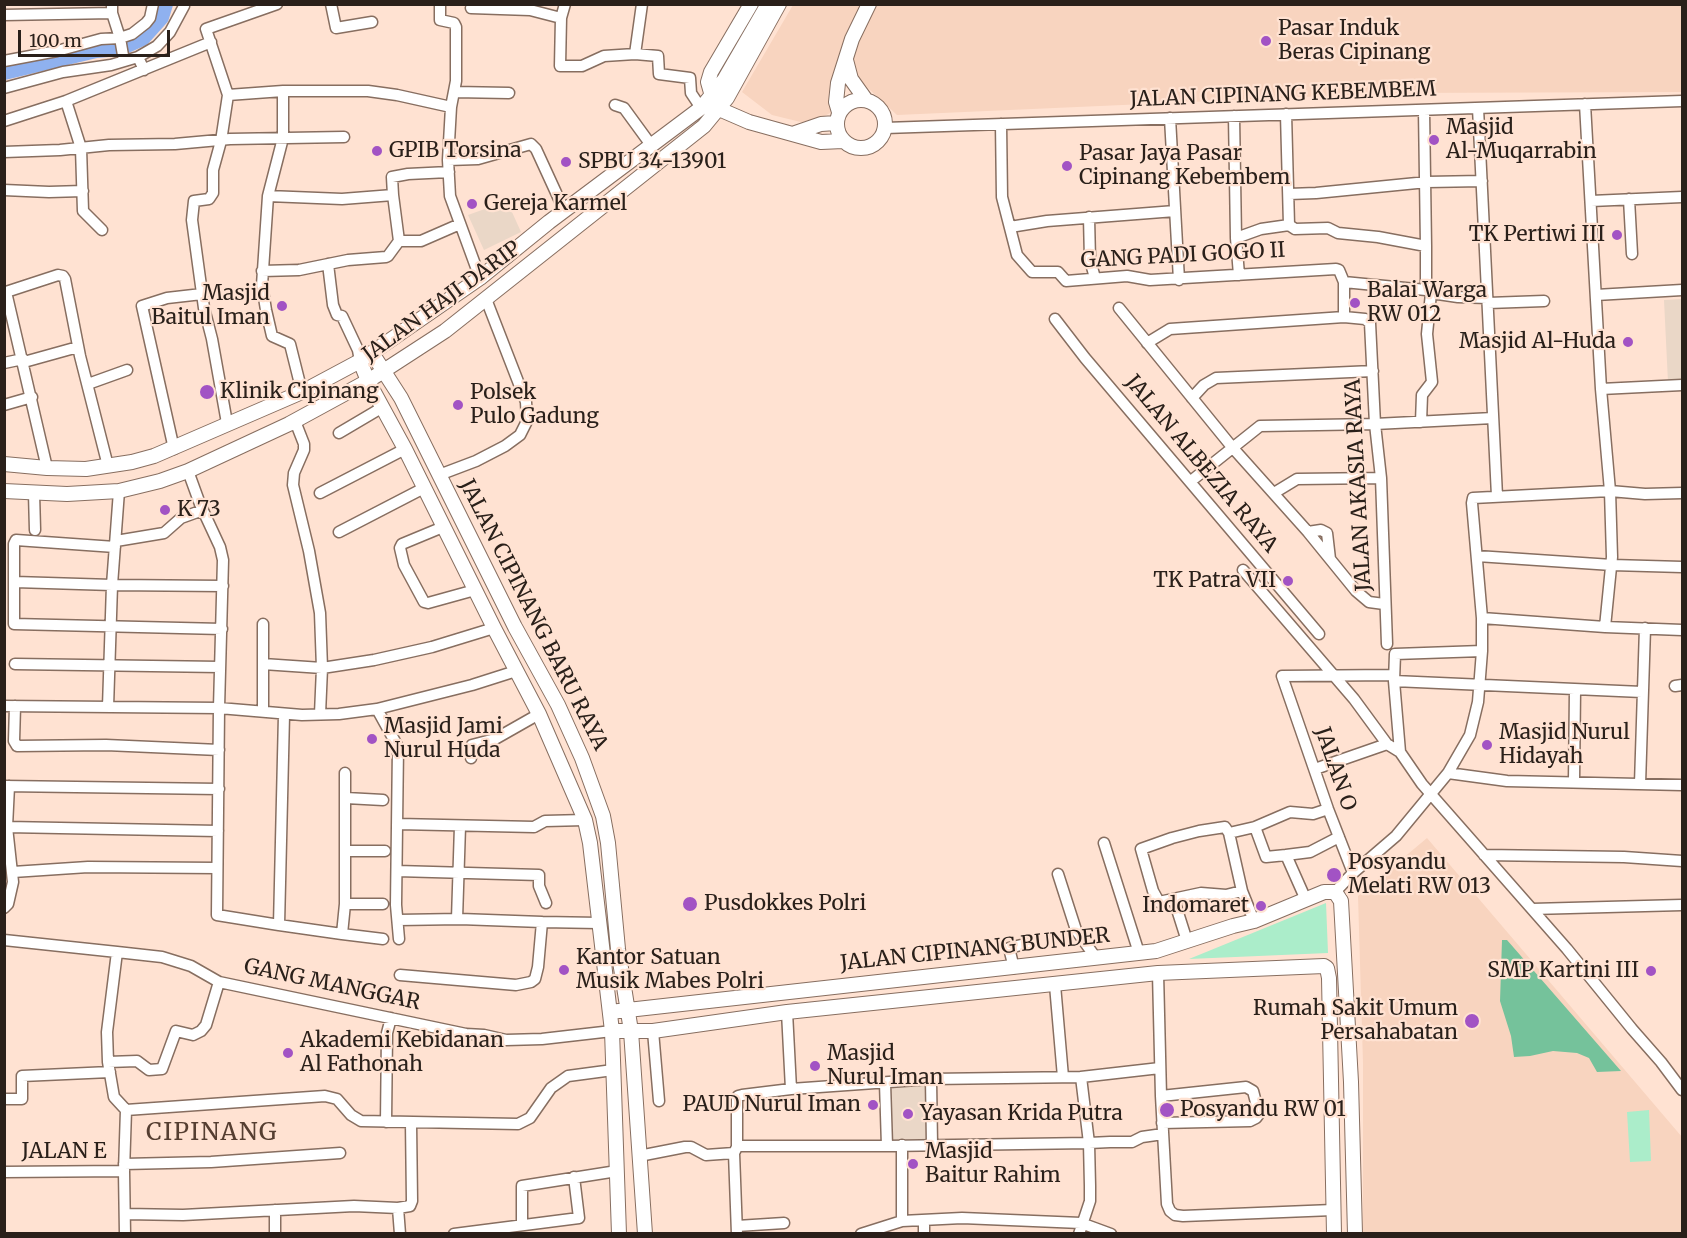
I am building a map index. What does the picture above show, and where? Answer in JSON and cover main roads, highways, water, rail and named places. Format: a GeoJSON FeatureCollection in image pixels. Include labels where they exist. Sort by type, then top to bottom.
{"type":"FeatureCollection","features":[{"type":"Feature","properties":{"kind":"main road"},"geometry":{"type":"LineString","coordinates":[[712,96],[708,82],[711,72],[751,4]]}},
{"type":"Feature","properties":{"kind":"main road","name":"JALAN HAJI DARIP"},"geometry":{"type":"LineString","coordinates":[[4,464],[86,469],[132,462],[174,449],[227,423],[302,393],[480,278],[564,210],[701,108],[712,96],[768,4]]}},
{"type":"Feature","properties":{"kind":"main road","name":"JALAN HAJI DARIP"},"geometry":{"type":"LineString","coordinates":[[4,491],[67,494],[118,491],[160,481],[188,471],[295,421],[369,381],[445,331],[704,126],[723,104],[779,4]]}},
{"type":"Feature","properties":{"kind":"main road"},"geometry":{"type":"LineString","coordinates":[[788,4],[744,85],[723,104],[749,122],[821,142],[843,141]]}},
{"type":"Feature","properties":{"kind":"main road"},"geometry":{"type":"LineString","coordinates":[[795,133],[838,117],[846,104],[856,100],[866,100],[881,110],[885,119],[885,128],[881,138],[873,146],[863,149],[852,147],[837,133],[838,117],[836,93],[846,58],[869,4]]}},
{"type":"Feature","properties":{"kind":"main road"},"geometry":{"type":"LineString","coordinates":[[846,58],[851,79],[866,100]]}},
{"type":"Feature","properties":{"kind":"main road","name":"JALAN CIPINANG BARU RAYA"},"geometry":{"type":"LineString","coordinates":[[363,354],[384,371],[401,398],[515,627],[558,705],[575,741],[603,816],[631,1031],[645,1233]]}},
{"type":"Feature","properties":{"kind":"main road","name":"JALAN CIPINANG BARU RAYA"},"geometry":{"type":"LineString","coordinates":[[363,354],[369,381],[539,714],[585,820],[590,843],[612,1031],[619,1233]]}},
{"type":"Feature","properties":{"kind":"main road"},"geometry":{"type":"LineString","coordinates":[[493,627],[505,607]]}},
{"type":"Feature","properties":{"kind":"main road"},"geometry":{"type":"LineString","coordinates":[[493,627],[515,627]]}},
{"type":"Feature","properties":{"kind":"main road","name":"JALAN CIPINANG BUNDER"},"geometry":{"type":"LineString","coordinates":[[610,1012],[1014,968],[1165,949],[1254,921],[1324,892],[1335,892],[1341,901],[1351,1082]]}},
{"type":"Feature","properties":{"kind":"main road","name":"JALAN CIPINANG BUNDER"},"geometry":{"type":"LineString","coordinates":[[612,1031],[653,1031],[787,1012],[1158,973],[1324,966],[1327,968],[1329,978],[1331,1084]]}},
{"type":"Feature","properties":{"kind":"main road"},"geometry":{"type":"LineString","coordinates":[[907,979],[900,990],[901,994],[911,999]]}},
{"type":"Feature","properties":{"kind":"main road"},"geometry":{"type":"LineString","coordinates":[[869,983],[876,987],[878,995],[877,1000],[870,1003]]}},
{"type":"Feature","properties":{"kind":"main road"},"geometry":{"type":"LineString","coordinates":[[1334,1233],[1331,1084],[1351,1082],[1355,1233]]}},
{"type":"Feature","properties":{"kind":"waterway","name":"CIPINANG"},"geometry":{"type":"LineString","coordinates":[[4,71],[96,49],[120,47],[142,37],[160,17],[164,4]]}},
{"type":"Feature","properties":{"kind":"place","name":"Pasar Induk Beras Cipinang"},"geometry":{"type":"Point","coordinates":[1266,41]}},
{"type":"Feature","properties":{"kind":"place","name":"Masjid Al-Muqarrabin"},"geometry":{"type":"Point","coordinates":[1434,140]}},
{"type":"Feature","properties":{"kind":"place","name":"GPIB Torsina"},"geometry":{"type":"Point","coordinates":[377,151]}},
{"type":"Feature","properties":{"kind":"place","name":"SPBU 34-13901"},"geometry":{"type":"Point","coordinates":[566,162]}},
{"type":"Feature","properties":{"kind":"place","name":"Pasar Jaya Pasar Cipinang Kebembem"},"geometry":{"type":"Point","coordinates":[1067,166]}},
{"type":"Feature","properties":{"kind":"place","name":"Gereja Karmel"},"geometry":{"type":"Point","coordinates":[472,204]}},
{"type":"Feature","properties":{"kind":"place","name":"TK Pertiwi III"},"geometry":{"type":"Point","coordinates":[1617,235]}},
{"type":"Feature","properties":{"kind":"place","name":"Balai Warga RW 012"},"geometry":{"type":"Point","coordinates":[1355,303]}},
{"type":"Feature","properties":{"kind":"place","name":"Masjid Baitul Iman"},"geometry":{"type":"Point","coordinates":[282,306]}},
{"type":"Feature","properties":{"kind":"place","name":"Masjid Al-Huda"},"geometry":{"type":"Point","coordinates":[1628,342]}},
{"type":"Feature","properties":{"kind":"place","name":"Klinik Cipinang"},"geometry":{"type":"Point","coordinates":[207,392]}},
{"type":"Feature","properties":{"kind":"place","name":"Polsek Pulo Gadung"},"geometry":{"type":"Point","coordinates":[458,405]}},
{"type":"Feature","properties":{"kind":"place","name":"K 73"},"geometry":{"type":"Point","coordinates":[165,510]}},
{"type":"Feature","properties":{"kind":"place","name":"TK Patra VII"},"geometry":{"type":"Point","coordinates":[1288,581]}},
{"type":"Feature","properties":{"kind":"place","name":"Masjid Jami Nurul Huda"},"geometry":{"type":"Point","coordinates":[372,739]}},
{"type":"Feature","properties":{"kind":"place","name":"Masjid Nurul Hidayah"},"geometry":{"type":"Point","coordinates":[1487,745]}},
{"type":"Feature","properties":{"kind":"place","name":"Posyandu Melati RW 013"},"geometry":{"type":"Point","coordinates":[1334,875]}},
{"type":"Feature","properties":{"kind":"place","name":"Pusdokkes Polri"},"geometry":{"type":"Point","coordinates":[690,904]}},
{"type":"Feature","properties":{"kind":"place","name":"Indomaret"},"geometry":{"type":"Point","coordinates":[1261,906]}},
{"type":"Feature","properties":{"kind":"place","name":"Kantor Satuan Musik Mabes Polri"},"geometry":{"type":"Point","coordinates":[564,970]}},
{"type":"Feature","properties":{"kind":"place","name":"SMP Kartini III"},"geometry":{"type":"Point","coordinates":[1651,971]}},
{"type":"Feature","properties":{"kind":"place","name":"Rumah Sakit Umum Persahabatan"},"geometry":{"type":"Point","coordinates":[1472,1021]}},
{"type":"Feature","properties":{"kind":"place","name":"Akademi Kebidanan Al Fathonah"},"geometry":{"type":"Point","coordinates":[288,1053]}},
{"type":"Feature","properties":{"kind":"place","name":"Masjid Nurul Iman"},"geometry":{"type":"Point","coordinates":[815,1066]}},
{"type":"Feature","properties":{"kind":"place","name":"PAUD Nurul Iman"},"geometry":{"type":"Point","coordinates":[873,1105]}},
{"type":"Feature","properties":{"kind":"place","name":"Posyandu RW 01"},"geometry":{"type":"Point","coordinates":[1167,1110]}},
{"type":"Feature","properties":{"kind":"place","name":"Yayasan Krida Putra"},"geometry":{"type":"Point","coordinates":[908,1114]}},
{"type":"Feature","properties":{"kind":"place","name":"Masjid Baitur Rahim"},"geometry":{"type":"Point","coordinates":[913,1164]}},
{"type":"Feature","properties":{"kind":"district","name":"CIPINANG"},"geometry":{"type":"Point","coordinates":[212,1133]}}]}
